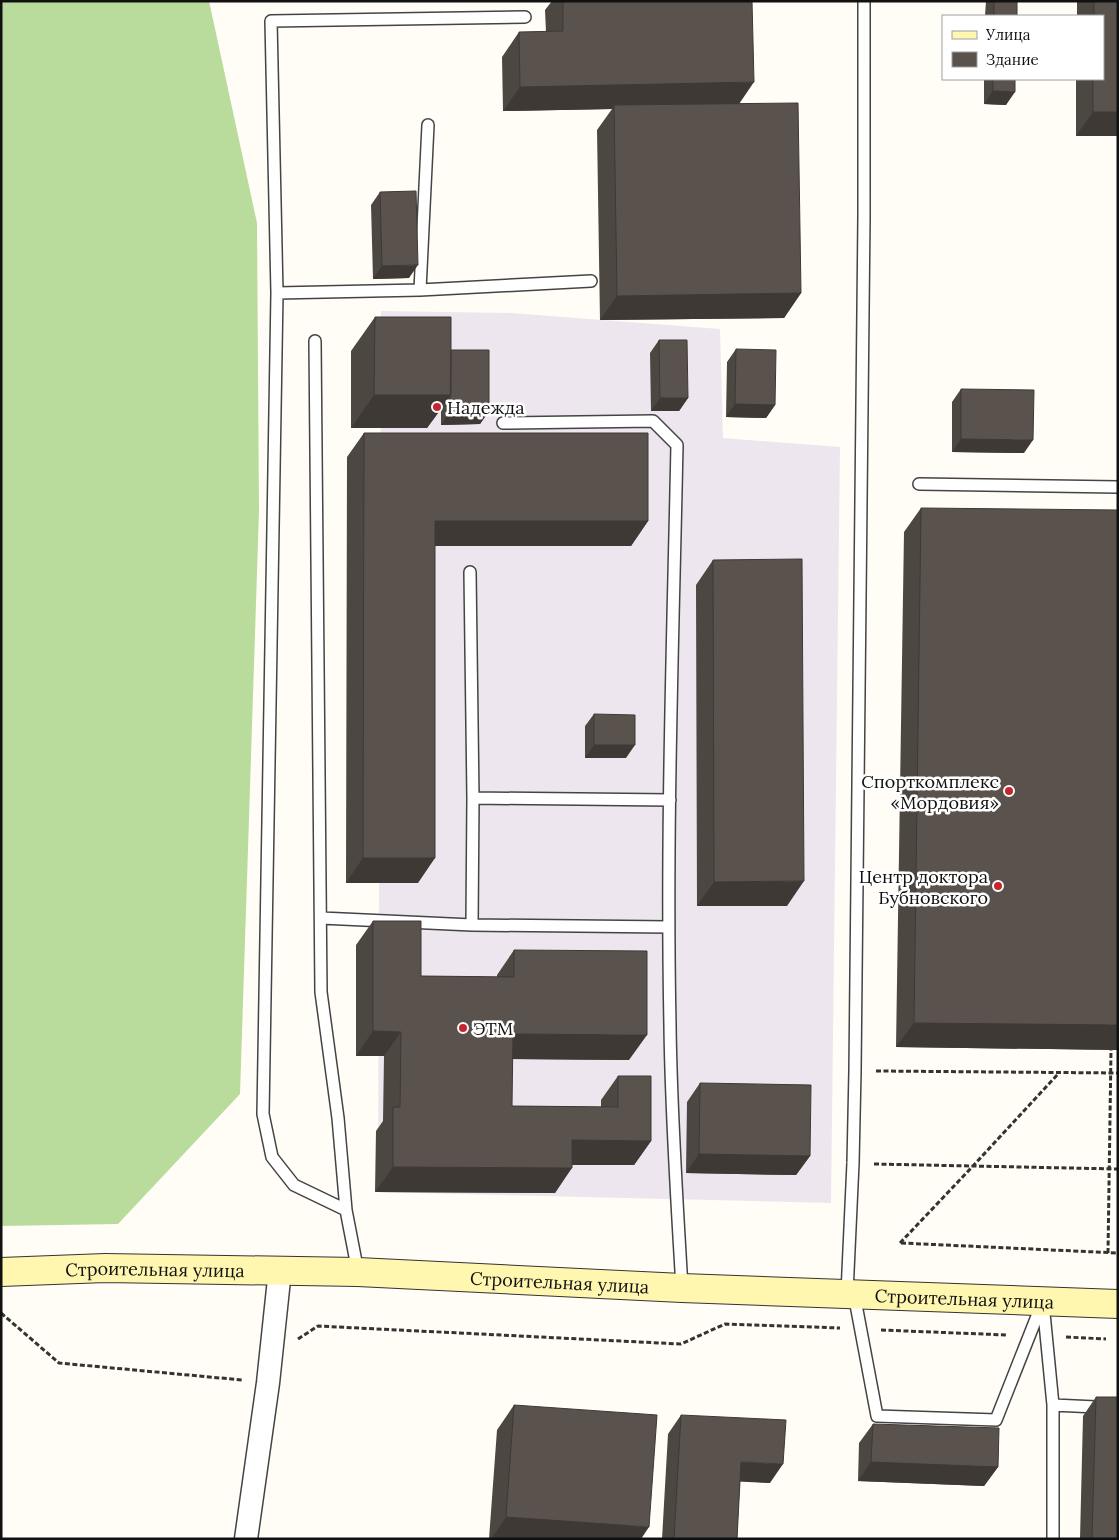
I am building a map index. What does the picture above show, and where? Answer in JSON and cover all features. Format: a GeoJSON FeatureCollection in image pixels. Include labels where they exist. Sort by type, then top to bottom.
{"type":"FeatureCollection","features":[{"type":"Feature","properties":{"kind":"street","name":"Строительная улица"},"geometry":{"type":"LineString","coordinates":[[1,1272],[105,1268],[358,1272],[682,1288],[1118,1304]]}},
{"type":"Feature","properties":{"kind":"street"},"geometry":{"type":"LineString","coordinates":[[246,1539],[268,1383],[280,1270]]}},
{"type":"Feature","properties":{"kind":"lane"},"geometry":{"type":"LineString","coordinates":[[864,1],[864,216],[851,1294],[861,1329],[877,1416],[996,1420],[1043,1302]]}},
{"type":"Feature","properties":{"kind":"lane"},"geometry":{"type":"LineString","coordinates":[[346,1210],[294,1185],[272,1157],[263,1114],[277,293],[271,21],[525,18]]}},
{"type":"Feature","properties":{"kind":"lane"},"geometry":{"type":"LineString","coordinates":[[420,290],[428,125]]}},
{"type":"Feature","properties":{"kind":"lane"},"geometry":{"type":"LineString","coordinates":[[277,293],[420,290],[591,281]]}},
{"type":"Feature","properties":{"kind":"lane"},"geometry":{"type":"LineString","coordinates":[[315,341],[321,992],[338,1118],[346,1210],[358,1272]]}},
{"type":"Feature","properties":{"kind":"lane"},"geometry":{"type":"LineString","coordinates":[[503,423],[653,421],[677,445],[669,927],[670,1027],[682,1288]]}},
{"type":"Feature","properties":{"kind":"lane"},"geometry":{"type":"LineString","coordinates":[[919,484],[1118,487]]}},
{"type":"Feature","properties":{"kind":"lane"},"geometry":{"type":"LineString","coordinates":[[470,572],[474,798],[472,925]]}},
{"type":"Feature","properties":{"kind":"lane"},"geometry":{"type":"LineString","coordinates":[[474,798],[670,800]]}},
{"type":"Feature","properties":{"kind":"lane"},"geometry":{"type":"LineString","coordinates":[[321,918],[472,925],[669,927]]}},
{"type":"Feature","properties":{"kind":"lane"},"geometry":{"type":"LineString","coordinates":[[1043,1302],[1053,1405],[1053,1539]]}},
{"type":"Feature","properties":{"kind":"lane"},"geometry":{"type":"LineString","coordinates":[[1053,1405],[1118,1408]]}},
{"type":"Feature","properties":{"kind":"path"},"geometry":{"type":"LineString","coordinates":[[1108,1253],[1111,1050]]}},
{"type":"Feature","properties":{"kind":"path"},"geometry":{"type":"LineString","coordinates":[[855,1071],[1118,1073]]}},
{"type":"Feature","properties":{"kind":"path"},"geometry":{"type":"LineString","coordinates":[[1058,1074],[900,1243],[1118,1253]]}},
{"type":"Feature","properties":{"kind":"path"},"geometry":{"type":"LineString","coordinates":[[853,1163],[1118,1168]]}},
{"type":"Feature","properties":{"kind":"path"},"geometry":{"type":"LineString","coordinates":[[1,1313],[59,1363],[268,1383]]}},
{"type":"Feature","properties":{"kind":"path"},"geometry":{"type":"LineString","coordinates":[[296,1341],[318,1326],[681,1344],[725,1324],[1029,1336]]}},
{"type":"Feature","properties":{"kind":"path"},"geometry":{"type":"LineString","coordinates":[[1046,1337],[1106,1339]]}},
{"type":"Feature","properties":{"kind":"shaded area"},"geometry":{"type":"Polygon","coordinates":[[[381,311],[511,313],[720,329],[723,438],[840,447],[831,1203],[378,1192],[381,311]]]}},
{"type":"Feature","properties":{"kind":"green space"},"geometry":{"type":"Polygon","coordinates":[[[1,1],[209,1],[257,223],[259,511],[240,1094],[118,1224],[1,1226],[1,1]]]}},
{"type":"Feature","properties":{"kind":"building"},"geometry":{"type":"Polygon","coordinates":[[[563,1],[752,1],[754,82],[520,87],[519,32],[563,31],[563,1]]]}},
{"type":"Feature","properties":{"kind":"building"},"geometry":{"type":"Polygon","coordinates":[[[994,1],[1017,1],[1017,15],[994,15],[994,1]]]}},
{"type":"Feature","properties":{"kind":"building"},"geometry":{"type":"Polygon","coordinates":[[[1094,1],[1118,1],[1118,112],[1093,112],[1093,80],[1104,80],[1104,15],[1094,15],[1094,1]]]}},
{"type":"Feature","properties":{"kind":"building"},"geometry":{"type":"Polygon","coordinates":[[[993,80],[1015,80],[1015,92],[993,91],[993,80]]]}},
{"type":"Feature","properties":{"kind":"building"},"geometry":{"type":"Polygon","coordinates":[[[798,103],[801,293],[617,296],[614,105],[798,103]]]}},
{"type":"Feature","properties":{"kind":"building"},"geometry":{"type":"Polygon","coordinates":[[[416,191],[418,265],[382,266],[380,192],[416,191]]]}},
{"type":"Feature","properties":{"kind":"building"},"geometry":{"type":"Polygon","coordinates":[[[375,317],[451,317],[451,395],[374,395],[375,317]]]}},
{"type":"Feature","properties":{"kind":"building"},"geometry":{"type":"Polygon","coordinates":[[[659,340],[687,340],[688,398],[660,398],[659,340]]]}},
{"type":"Feature","properties":{"kind":"building"},"geometry":{"type":"Polygon","coordinates":[[[736,349],[776,350],[775,405],[735,404],[736,349]]]}},
{"type":"Feature","properties":{"kind":"building"},"geometry":{"type":"Polygon","coordinates":[[[451,350],[489,350],[489,411],[450,412],[451,350]]]}},
{"type":"Feature","properties":{"kind":"building"},"geometry":{"type":"Polygon","coordinates":[[[961,389],[1034,390],[1033,440],[961,439],[961,389]]]}},
{"type":"Feature","properties":{"kind":"building"},"geometry":{"type":"Polygon","coordinates":[[[364,433],[648,433],[648,521],[435,521],[435,858],[363,858],[364,433]]]}},
{"type":"Feature","properties":{"kind":"building","name":"Спорткомплекс «Мордовия»"},"geometry":{"type":"Polygon","coordinates":[[[921,508],[1118,510],[1118,1025],[914,1023],[921,508]]]}},
{"type":"Feature","properties":{"kind":"building"},"geometry":{"type":"Polygon","coordinates":[[[802,559],[804,881],[714,882],[713,560],[802,559]]]}},
{"type":"Feature","properties":{"kind":"building"},"geometry":{"type":"Polygon","coordinates":[[[594,714],[635,715],[635,745],[594,745],[594,714]]]}},
{"type":"Feature","properties":{"kind":"building"},"geometry":{"type":"Polygon","coordinates":[[[373,921],[421,921],[421,976],[514,977],[514,950],[647,951],[647,1035],[513,1034],[512,1106],[618,1107],[618,1076],[651,1076],[651,1141],[572,1140],[572,1168],[393,1167],[393,1107],[400,1107],[401,1032],[373,1031],[373,921]]]}},
{"type":"Feature","properties":{"kind":"building"},"geometry":{"type":"Polygon","coordinates":[[[700,1083],[811,1085],[810,1156],[699,1154],[700,1083]]]}},
{"type":"Feature","properties":{"kind":"building"},"geometry":{"type":"Polygon","coordinates":[[[1096,1397],[1118,1397],[1118,1539],[1092,1539],[1096,1397]]]}},
{"type":"Feature","properties":{"kind":"building"},"geometry":{"type":"Polygon","coordinates":[[[514,1405],[657,1415],[649,1527],[506,1517],[514,1405]]]}},
{"type":"Feature","properties":{"kind":"building"},"geometry":{"type":"Polygon","coordinates":[[[681,1415],[786,1420],[783,1464],[741,1462],[737,1539],[674,1539],[681,1415]]]}},
{"type":"Feature","properties":{"kind":"building"},"geometry":{"type":"Polygon","coordinates":[[[873,1424],[999,1428],[998,1467],[871,1462],[873,1424]]]}},
{"type":"Feature","properties":{"kind":"place","name":"Надежда"},"geometry":{"type":"Point","coordinates":[437,407]}},
{"type":"Feature","properties":{"kind":"place","name":"Спорткомплекс «Мордовия»"},"geometry":{"type":"Point","coordinates":[1009,791]}},
{"type":"Feature","properties":{"kind":"place","name":"Центр доктора Бубновского"},"geometry":{"type":"Point","coordinates":[998,886]}},
{"type":"Feature","properties":{"kind":"place","name":"ЭТМ"},"geometry":{"type":"Point","coordinates":[463,1028]}}]}
